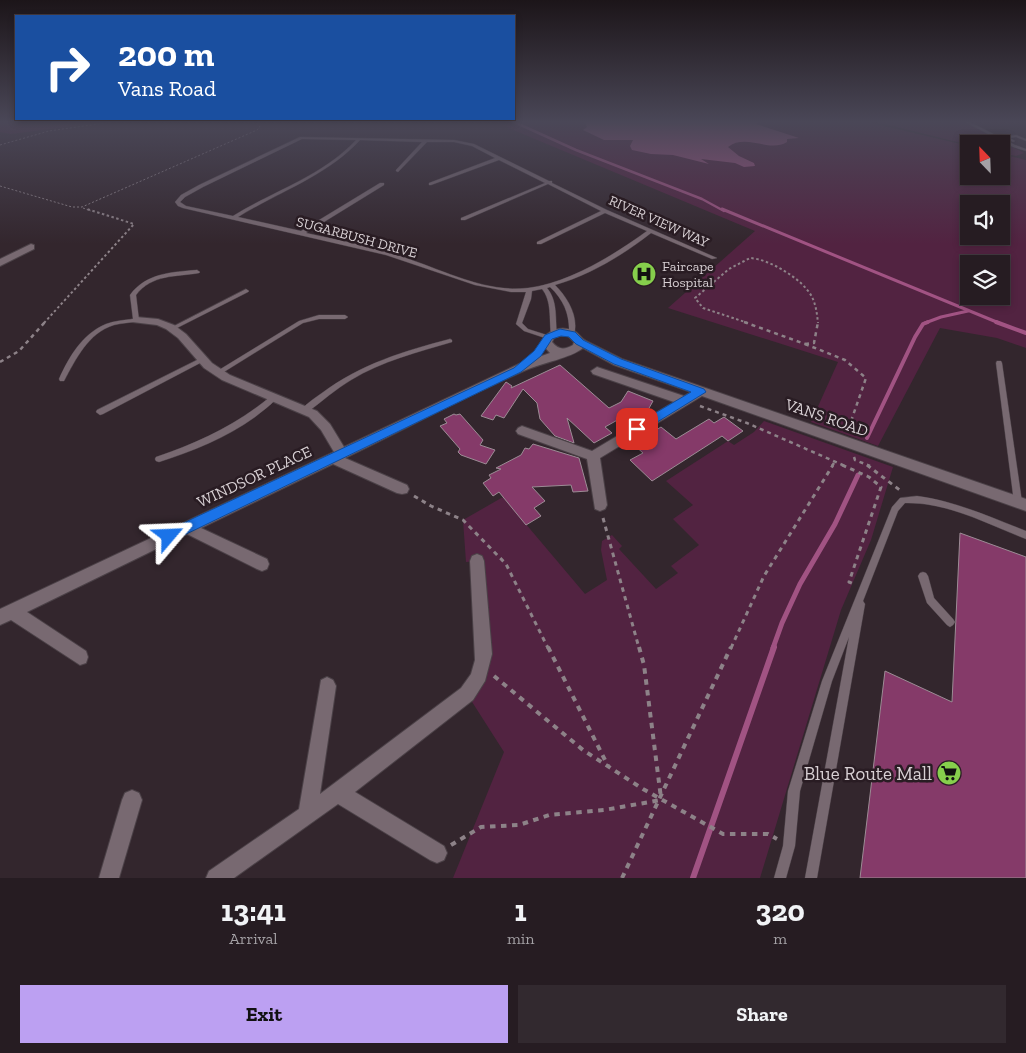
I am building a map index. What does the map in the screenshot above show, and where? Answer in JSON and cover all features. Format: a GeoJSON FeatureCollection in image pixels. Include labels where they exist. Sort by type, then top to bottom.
{"type":"FeatureCollection","features":[{"type":"Feature","properties":{"kind":"street"},"geometry":{"type":"LineString","coordinates":[[0,263],[31,247]]}},
{"type":"Feature","properties":{"kind":"street"},"geometry":{"type":"LineString","coordinates":[[136,320],[153,322],[172,328],[202,361],[217,373],[249,390],[305,410],[320,419],[336,456],[402,489]]}},
{"type":"Feature","properties":{"kind":"street"},"geometry":{"type":"LineString","coordinates":[[561,353],[549,348],[550,338],[560,332],[575,343]]}},
{"type":"Feature","properties":{"kind":"street","name":"WINDSOR PLACE"},"geometry":{"type":"LineString","coordinates":[[523,367],[550,338]]}},
{"type":"Feature","properties":{"kind":"street","name":"WINDSOR PLACE"},"geometry":{"type":"LineString","coordinates":[[6,614],[523,367],[561,353],[575,343]]}},
{"type":"Feature","properties":{"kind":"street","name":"VANS ROAD"},"geometry":{"type":"LineString","coordinates":[[575,343],[618,362],[700,392],[1022,503]]}},
{"type":"Feature","properties":{"kind":"street"},"geometry":{"type":"LineString","coordinates":[[597,370],[685,401]]}},
{"type":"Feature","properties":{"kind":"street"},"geometry":{"type":"LineString","coordinates":[[592,456],[700,392]]}},
{"type":"Feature","properties":{"kind":"street"},"geometry":{"type":"LineString","coordinates":[[522,431],[592,456]]}},
{"type":"Feature","properties":{"kind":"street"},"geometry":{"type":"LineString","coordinates":[[592,456],[600,506]]}},
{"type":"Feature","properties":{"kind":"street"},"geometry":{"type":"LineString","coordinates":[[186,527],[262,564]]}},
{"type":"Feature","properties":{"kind":"street"},"geometry":{"type":"LineString","coordinates":[[216,878],[308,812],[338,793],[467,694],[477,683],[483,668],[484,654],[477,561]]}},
{"type":"Feature","properties":{"kind":"street"},"geometry":{"type":"LineString","coordinates":[[6,614],[80,657]]}},
{"type":"Feature","properties":{"kind":"street"},"geometry":{"type":"LineString","coordinates":[[308,812],[327,686]]}},
{"type":"Feature","properties":{"kind":"street"},"geometry":{"type":"LineString","coordinates":[[338,793],[437,853]]}},
{"type":"Feature","properties":{"kind":"street"},"geometry":{"type":"LineString","coordinates":[[109,878],[132,800]]}},
{"type":"Feature","properties":{"kind":"lane","name":"RIVER VIEW WAY"},"geometry":{"type":"LineString","coordinates":[[180,205],[177,202],[179,199],[251,162]]}},
{"type":"Feature","properties":{"kind":"lane"},"geometry":{"type":"LineString","coordinates":[[233,218],[332,162]]}},
{"type":"Feature","properties":{"kind":"lane"},"geometry":{"type":"LineString","coordinates":[[398,171],[406,162]]}},
{"type":"Feature","properties":{"kind":"lane"},"geometry":{"type":"LineString","coordinates":[[432,184],[490,162]]}},
{"type":"Feature","properties":{"kind":"lane","name":"RIVER VIEW WAY"},"geometry":{"type":"LineString","coordinates":[[508,162],[605,211],[714,258]]}},
{"type":"Feature","properties":{"kind":"lane"},"geometry":{"type":"LineString","coordinates":[[463,219],[550,182]]}},
{"type":"Feature","properties":{"kind":"lane"},"geometry":{"type":"LineString","coordinates":[[300,234],[382,184]]}},
{"type":"Feature","properties":{"kind":"lane","name":"SUGARBUSH DRIVE"},"geometry":{"type":"LineString","coordinates":[[180,205],[390,255],[465,280],[512,290],[529,290],[551,284],[607,260],[650,232]]}},
{"type":"Feature","properties":{"kind":"lane"},"geometry":{"type":"LineString","coordinates":[[539,243],[605,211]]}},
{"type":"Feature","properties":{"kind":"lane"},"geometry":{"type":"LineString","coordinates":[[62,379],[74,356],[96,332],[107,326],[136,320],[133,295],[142,285],[166,275],[196,272]]}},
{"type":"Feature","properties":{"kind":"lane"},"geometry":{"type":"LineString","coordinates":[[551,284],[569,305],[573,316],[575,343]]}},
{"type":"Feature","properties":{"kind":"lane"},"geometry":{"type":"LineString","coordinates":[[529,290],[528,298],[520,315],[520,324],[526,330],[550,338],[552,298],[543,287]]}},
{"type":"Feature","properties":{"kind":"lane"},"geometry":{"type":"LineString","coordinates":[[172,328],[246,291]]}},
{"type":"Feature","properties":{"kind":"lane"},"geometry":{"type":"LineString","coordinates":[[217,373],[306,320],[320,317],[346,317]]}},
{"type":"Feature","properties":{"kind":"lane"},"geometry":{"type":"LineString","coordinates":[[305,410],[335,387],[371,367],[402,355],[450,341]]}},
{"type":"Feature","properties":{"kind":"lane"},"geometry":{"type":"LineString","coordinates":[[100,412],[202,361]]}},
{"type":"Feature","properties":{"kind":"lane"},"geometry":{"type":"LineString","coordinates":[[999,363],[1022,503]]}},
{"type":"Feature","properties":{"kind":"lane"},"geometry":{"type":"LineString","coordinates":[[159,459],[214,438],[248,418],[272,399]]}},
{"type":"Feature","properties":{"kind":"lane"},"geometry":{"type":"LineString","coordinates":[[780,878],[790,846],[794,791],[827,681],[896,509],[903,500],[931,500],[1026,535]]}},
{"type":"Feature","properties":{"kind":"lane"},"geometry":{"type":"LineString","coordinates":[[923,576],[930,600],[950,622]]}},
{"type":"Feature","properties":{"kind":"lane"},"geometry":{"type":"LineString","coordinates":[[811,878],[863,588]]}},
{"type":"Feature","properties":{"kind":"path"},"geometry":{"type":"LineString","coordinates":[[82,208],[185,162]]}},
{"type":"Feature","properties":{"kind":"path"},"geometry":{"type":"LineString","coordinates":[[0,186],[134,224],[19,351],[0,362]]}},
{"type":"Feature","properties":{"kind":"path"},"geometry":{"type":"LineString","coordinates":[[805,344],[814,343],[817,337],[817,312],[809,292],[786,272],[767,261],[751,257],[740,262],[695,298],[703,308],[805,344],[846,361],[866,378],[845,441]]}},
{"type":"Feature","properties":{"kind":"path"},"geometry":{"type":"LineString","coordinates":[[685,401],[747,423],[869,477],[881,487],[849,582],[863,588]]}},
{"type":"Feature","properties":{"kind":"path"},"geometry":{"type":"LineString","coordinates":[[853,453],[855,460],[872,467],[894,484],[908,499]]}},
{"type":"Feature","properties":{"kind":"path"},"geometry":{"type":"LineString","coordinates":[[622,878],[661,799],[764,576],[834,463]]}},
{"type":"Feature","properties":{"kind":"path"},"geometry":{"type":"LineString","coordinates":[[402,489],[431,506],[463,520],[506,564],[608,766]]}},
{"type":"Feature","properties":{"kind":"path"},"geometry":{"type":"LineString","coordinates":[[600,506],[644,665],[661,799]]}},
{"type":"Feature","properties":{"kind":"path"},"geometry":{"type":"LineString","coordinates":[[483,668],[583,750],[661,799],[722,834],[768,834],[790,846]]}},
{"type":"Feature","properties":{"kind":"path"},"geometry":{"type":"LineString","coordinates":[[437,853],[481,827],[519,825],[549,815],[604,810],[661,799]]}},
{"type":"Feature","properties":{"kind":"shaded area"},"geometry":{"type":"Polygon","coordinates":[[[590,162],[960,162],[960,185],[1010,185],[1010,162],[1026,162],[1026,348],[997,338],[940,328],[878,446],[811,422],[838,362],[668,308],[755,231],[590,162]]]}},
{"type":"Feature","properties":{"kind":"shaded area"},"geometry":{"type":"Polygon","coordinates":[[[726,162],[752,162],[755,166],[744,167],[726,162]]]}},
{"type":"Feature","properties":{"kind":"shaded area"},"geometry":{"type":"Polygon","coordinates":[[[764,421],[893,467],[871,540],[841,610],[760,878],[453,878],[504,752],[467,694],[477,683],[477,561],[466,562],[463,520],[503,497],[585,594],[607,580],[601,550],[602,541],[612,535],[622,546],[619,549],[656,589],[678,573],[671,566],[699,545],[673,519],[693,505],[666,481],[728,441],[734,445],[754,432],[764,421]]]}},
{"type":"Feature","properties":{"kind":"building"},"geometry":{"type":"Polygon","coordinates":[[[560,365],[609,408],[621,402],[628,391],[653,401],[643,419],[637,422],[628,414],[605,427],[612,433],[594,443],[567,418],[574,443],[555,436],[540,419],[537,403],[523,389],[504,418],[496,415],[493,420],[481,416],[506,382],[512,386],[511,388],[560,365]]]}},
{"type":"Feature","properties":{"kind":"building"},"geometry":{"type":"Polygon","coordinates":[[[454,414],[460,414],[483,440],[480,445],[495,450],[486,464],[461,455],[458,452],[460,449],[440,426],[447,423],[444,419],[454,414]]]}},
{"type":"Feature","properties":{"kind":"building"},"geometry":{"type":"Polygon","coordinates":[[[724,417],[743,431],[728,441],[722,436],[652,481],[630,460],[643,453],[633,444],[661,427],[676,439],[709,419],[714,423],[724,417]]]}},
{"type":"Feature","properties":{"kind":"building"},"geometry":{"type":"Polygon","coordinates":[[[533,444],[579,458],[588,491],[573,492],[571,485],[532,487],[545,501],[534,508],[541,516],[526,525],[499,492],[493,496],[483,483],[491,478],[489,475],[501,469],[496,468],[521,455],[525,448],[529,449],[533,444]]]}},
{"type":"Feature","properties":{"kind":"building","name":"Blue Route Mall"},"geometry":{"type":"Polygon","coordinates":[[[960,533],[1026,557],[1026,878],[860,878],[885,671],[952,702],[960,533]]]}},
{"type":"Feature","properties":{"kind":"waterway"},"geometry":{"type":"LineString","coordinates":[[607,162],[702,199],[724,211]]}},
{"type":"Feature","properties":{"kind":"waterway"},"geometry":{"type":"LineString","coordinates":[[722,209],[999,323]]}},
{"type":"Feature","properties":{"kind":"waterway"},"geometry":{"type":"LineString","coordinates":[[925,323],[968,311]]}},
{"type":"Feature","properties":{"kind":"waterway"},"geometry":{"type":"LineString","coordinates":[[867,438],[915,337],[923,324],[928,322]]}},
{"type":"Feature","properties":{"kind":"waterway"},"geometry":{"type":"LineString","coordinates":[[996,322],[1026,333]]}},
{"type":"Feature","properties":{"kind":"waterway"},"geometry":{"type":"LineString","coordinates":[[773,648],[800,584],[835,524],[858,475]]}},
{"type":"Feature","properties":{"kind":"waterway"},"geometry":{"type":"LineString","coordinates":[[693,878],[774,647]]}},
{"type":"Feature","properties":{"kind":"place","name":"Faircape Hospital"},"geometry":{"type":"Point","coordinates":[644,274]}},
{"type":"Feature","properties":{"kind":"place","name":"Blue Route Mall"},"geometry":{"type":"Point","coordinates":[949,773]}},
{"type":"Feature","properties":{"kind":"route"},"geometry":{"type":"LineString","coordinates":[[169,536],[518,370],[538,354],[548,337],[560,332],[572,334],[579,342],[618,362],[700,392],[637,429]]}}]}
